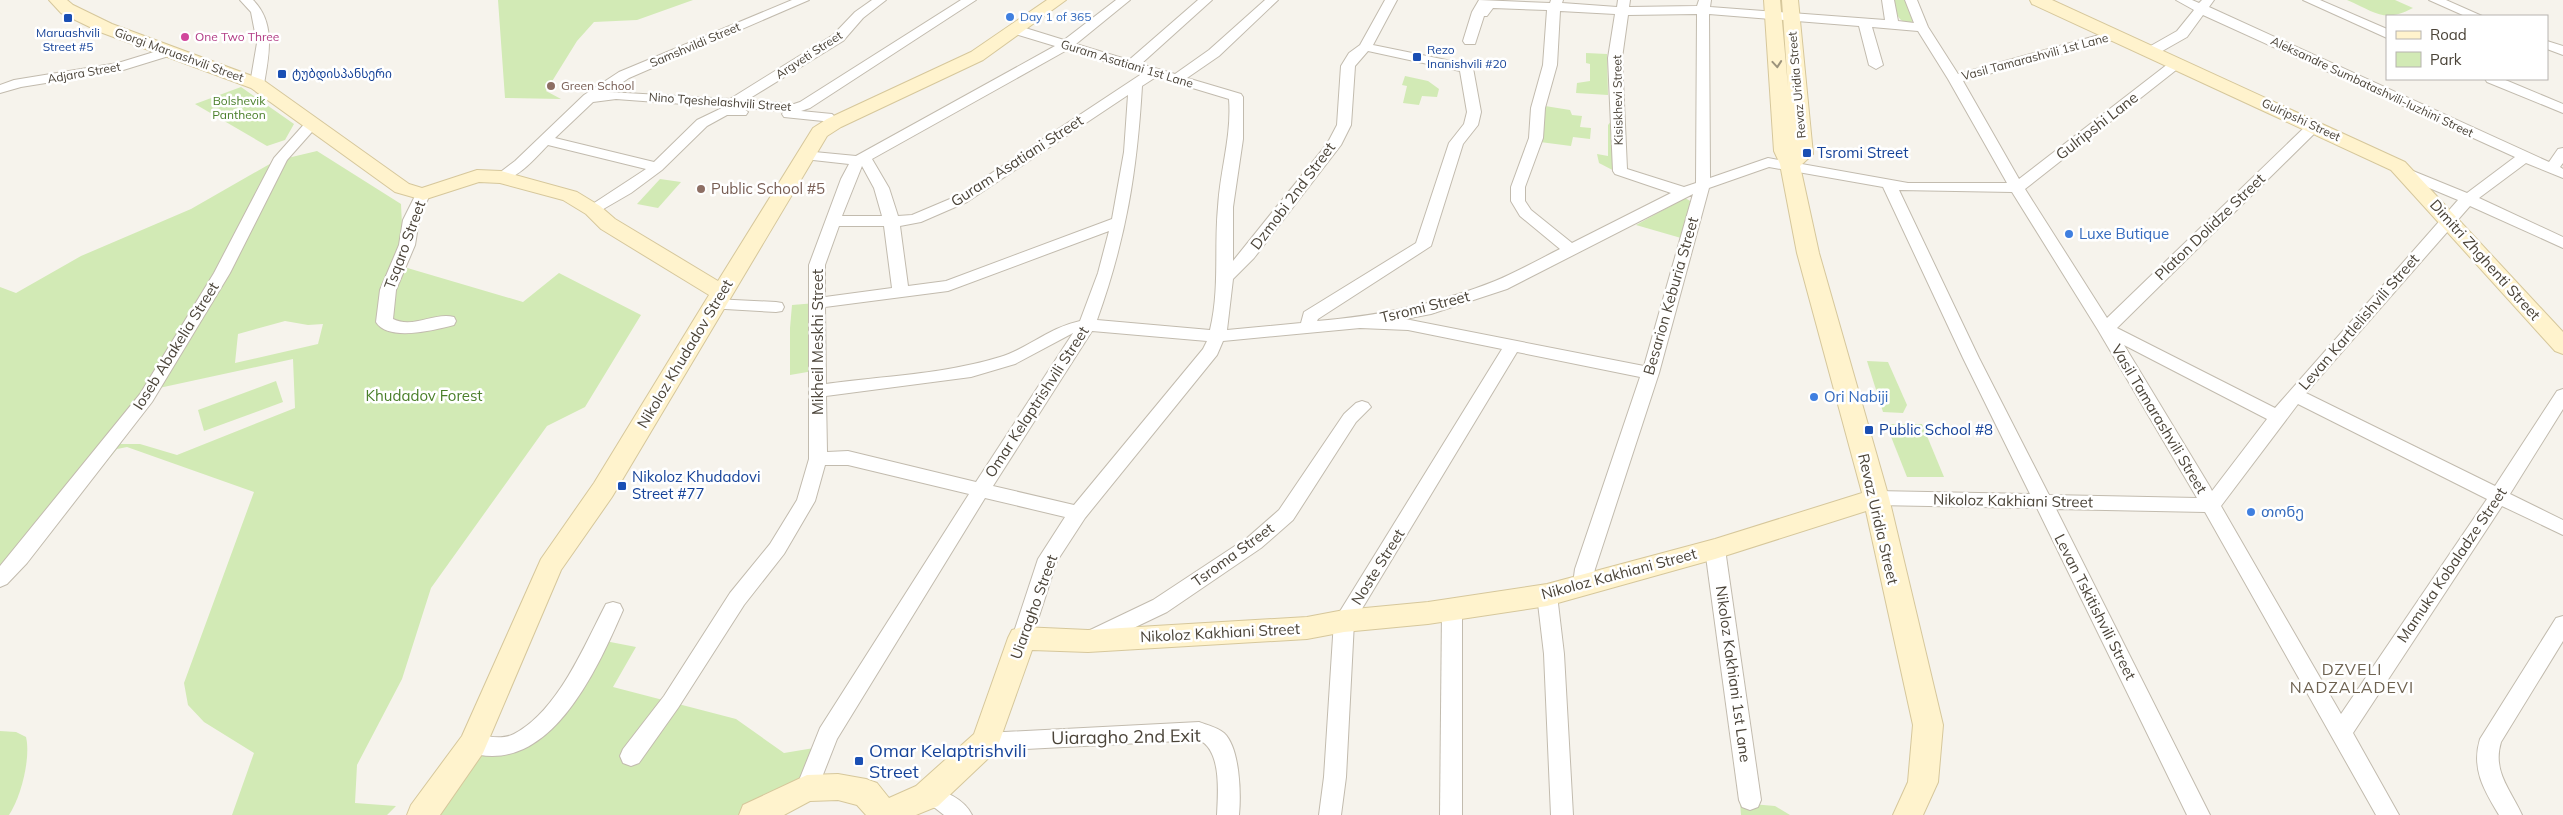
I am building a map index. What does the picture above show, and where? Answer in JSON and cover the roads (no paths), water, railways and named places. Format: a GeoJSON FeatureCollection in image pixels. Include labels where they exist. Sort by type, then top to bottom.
{"type":"FeatureCollection","features":[{"type":"Feature","properties":{"kind":"street","name":"Giorgi Maruashvili Street"},"geometry":{"type":"LineString","coordinates":[[57,0],[67,9],[106,28],[166,52],[257,84],[402,188],[423,194]]}},
{"type":"Feature","properties":{"kind":"street"},"geometry":{"type":"LineString","coordinates":[[246,0],[258,12],[264,43],[257,84]]}},
{"type":"Feature","properties":{"kind":"street","name":"Samshvildi Street"},"geometry":{"type":"LineString","coordinates":[[501,177],[546,140],[589,98],[624,75],[803,0]]}},
{"type":"Feature","properties":{"kind":"street","name":"Argveti Street"},"geometry":{"type":"LineString","coordinates":[[732,104],[838,38],[859,15],[880,0]]}},
{"type":"Feature","properties":{"kind":"street","name":"Nino Tqeshelashvili Street"},"geometry":{"type":"LineString","coordinates":[[589,98],[616,95],[795,108],[805,105],[843,79],[970,0]]}},
{"type":"Feature","properties":{"kind":"street","name":"Nikoloz Khudadov Street"},"geometry":{"type":"LineString","coordinates":[[422,815],[474,744],[550,566],[603,490],[804,155],[820,132],[834,123],[977,56],[1058,0]]}},
{"type":"Feature","properties":{"kind":"street"},"geometry":{"type":"LineString","coordinates":[[804,155],[861,160],[1066,45],[1124,0]]}},
{"type":"Feature","properties":{"kind":"street"},"geometry":{"type":"LineString","coordinates":[[1131,65],[1206,0]]}},
{"type":"Feature","properties":{"kind":"street"},"geometry":{"type":"LineString","coordinates":[[1177,79],[1214,53],[1272,0]]}},
{"type":"Feature","properties":{"kind":"street","name":"Dzmobi 2nd Street"},"geometry":{"type":"LineString","coordinates":[[1226,278],[1248,256],[1334,145],[1344,125],[1348,66],[1354,56],[1365,47],[1391,0]]}},
{"type":"Feature","properties":{"kind":"street"},"geometry":{"type":"LineString","coordinates":[[1470,42],[1479,13],[1478,10],[1484,0]]}},
{"type":"Feature","properties":{"kind":"street"},"geometry":{"type":"LineString","coordinates":[[1888,0],[1892,25]]}},
{"type":"Feature","properties":{"kind":"street","name":"Vasil Tamarashvili Street"},"geometry":{"type":"LineString","coordinates":[[1911,0],[1922,27],[2017,188],[2106,329],[2210,505],[2388,815]]}},
{"type":"Feature","properties":{"kind":"street","name":"Gulripshi Street"},"geometry":{"type":"LineString","coordinates":[[2038,0],[2314,126],[2392,163],[2408,174],[2468,199],[2563,243]]}},
{"type":"Feature","properties":{"kind":"street","name":"Aleksandre Sumbatashvili-Iuzhini Street"},"geometry":{"type":"LineString","coordinates":[[2182,0],[2205,4],[2558,171]]}},
{"type":"Feature","properties":{"kind":"street"},"geometry":{"type":"LineString","coordinates":[[2309,0],[2386,34]]}},
{"type":"Feature","properties":{"kind":"street"},"geometry":{"type":"LineString","coordinates":[[2436,0],[2474,15]]}},
{"type":"Feature","properties":{"kind":"street"},"geometry":{"type":"LineString","coordinates":[[1479,13],[1483,13],[1488,4],[1493,3],[1704,5],[1782,8],[1865,23],[1922,27]]}},
{"type":"Feature","properties":{"kind":"street"},"geometry":{"type":"LineString","coordinates":[[1555,4],[1550,65],[1538,108],[1536,138],[1518,187],[1518,201],[1525,213],[1571,250]]}},
{"type":"Feature","properties":{"kind":"street"},"geometry":{"type":"LineString","coordinates":[[2152,51],[2182,34],[2205,4]]}},
{"type":"Feature","properties":{"kind":"street","name":"Kisiskhevi Street"},"geometry":{"type":"LineString","coordinates":[[1623,5],[1615,58],[1620,171],[1684,192]]}},
{"type":"Feature","properties":{"kind":"street","name":"Besarion Keburia Street"},"geometry":{"type":"LineString","coordinates":[[1583,584],[1584,569],[1650,373],[1703,184],[1704,5]]}},
{"type":"Feature","properties":{"kind":"street","name":"Revaz Uridia Street"},"geometry":{"type":"LineString","coordinates":[[1782,8],[1803,154],[1790,164],[1808,253],[1876,498],[1896,593],[1915,662],[1928,726],[1923,782],[1908,815]]}},
{"type":"Feature","properties":{"kind":"street"},"geometry":{"type":"LineString","coordinates":[[1865,23],[1876,65]]}},
{"type":"Feature","properties":{"kind":"street","name":"Guram Asatiani 1st Lane"},"geometry":{"type":"LineString","coordinates":[[1017,30],[1236,97],[1239,121],[1225,207],[1226,278]]}},
{"type":"Feature","properties":{"kind":"street","name":"Vasil Tamarashvili 1st Lane"},"geometry":{"type":"LineString","coordinates":[[1955,80],[2115,35]]}},
{"type":"Feature","properties":{"kind":"street"},"geometry":{"type":"LineString","coordinates":[[2548,45],[2563,51]]}},
{"type":"Feature","properties":{"kind":"street"},"geometry":{"type":"LineString","coordinates":[[1308,328],[1310,316],[1423,246],[1448,164],[1456,143],[1471,125],[1474,112],[1466,68],[1365,47]]}},
{"type":"Feature","properties":{"kind":"street","name":"Adjara Street"},"geometry":{"type":"LineString","coordinates":[[0,89],[19,83],[120,67],[166,52]]}},
{"type":"Feature","properties":{"kind":"street","name":"Gulripshi Lane"},"geometry":{"type":"LineString","coordinates":[[2017,188],[2178,63]]}},
{"type":"Feature","properties":{"kind":"street"},"geometry":{"type":"LineString","coordinates":[[1136,84],[1154,72]]}},
{"type":"Feature","properties":{"kind":"street"},"geometry":{"type":"LineString","coordinates":[[0,77],[19,83]]}},
{"type":"Feature","properties":{"kind":"street"},"geometry":{"type":"LineString","coordinates":[[2494,80],[2563,109]]}},
{"type":"Feature","properties":{"kind":"street","name":"Guram Asatiani Street"},"geometry":{"type":"LineString","coordinates":[[832,222],[916,219],[962,199],[1136,84]]}},
{"type":"Feature","properties":{"kind":"street","name":"Omar Kelaptrishvili Street"},"geometry":{"type":"LineString","coordinates":[[807,788],[828,735],[980,491],[1087,325],[1106,273],[1119,222],[1131,152],[1136,84]]}},
{"type":"Feature","properties":{"kind":"street"},"geometry":{"type":"LineString","coordinates":[[593,210],[626,190],[657,167],[702,123],[725,111],[809,114],[827,117],[834,123]]}},
{"type":"Feature","properties":{"kind":"street","name":"Ioseb Abakelia Street"},"geometry":{"type":"LineString","coordinates":[[0,579],[20,558],[146,398],[222,273],[281,158],[312,124]]}},
{"type":"Feature","properties":{"kind":"street","name":"Platon Dolidze Street"},"geometry":{"type":"LineString","coordinates":[[2106,329],[2314,126]]}},
{"type":"Feature","properties":{"kind":"street"},"geometry":{"type":"LineString","coordinates":[[546,140],[657,167]]}},
{"type":"Feature","properties":{"kind":"street"},"geometry":{"type":"LineString","coordinates":[[2558,171],[2563,152]]}},
{"type":"Feature","properties":{"kind":"street","name":"Levan Kartlelishvili Street"},"geometry":{"type":"LineString","coordinates":[[2210,505],[2277,417],[2448,221],[2468,199],[2525,156]]}},
{"type":"Feature","properties":{"kind":"street"},"geometry":{"type":"LineString","coordinates":[[861,160],[879,183],[891,221],[901,292]]}},
{"type":"Feature","properties":{"kind":"street","name":"Mikheil Meskhi Street"},"geometry":{"type":"LineString","coordinates":[[631,756],[671,702],[737,599],[777,549],[806,501],[818,459],[817,265],[848,180],[861,160]]}},
{"type":"Feature","properties":{"kind":"street","name":"Tsromi Street"},"geometry":{"type":"LineString","coordinates":[[1360,323],[1425,310],[1468,298],[1501,285],[1684,192],[1768,162],[1790,164],[1908,187],[2017,188]]}},
{"type":"Feature","properties":{"kind":"street","name":"Dimitri Zhghenti Street"},"geometry":{"type":"LineString","coordinates":[[2408,174],[2448,221],[2563,346]]}},
{"type":"Feature","properties":{"kind":"street","name":"Tsqaro Street"},"geometry":{"type":"LineString","coordinates":[[448,321],[409,329],[394,328],[384,322],[388,290],[407,245],[412,220],[423,194],[477,176],[501,177],[570,196],[593,210],[608,224],[718,299]]}},
{"type":"Feature","properties":{"kind":"street","name":"Levan Tskitishvili Street"},"geometry":{"type":"LineString","coordinates":[[1888,182],[2042,502],[2199,815]]}},
{"type":"Feature","properties":{"kind":"street"},"geometry":{"type":"LineString","coordinates":[[816,302],[948,286],[974,278],[1044,249],[1119,222]]}},
{"type":"Feature","properties":{"kind":"street"},"geometry":{"type":"LineString","coordinates":[[1218,336],[1226,278]]}},
{"type":"Feature","properties":{"kind":"street"},"geometry":{"type":"LineString","coordinates":[[718,299],[776,307]]}},
{"type":"Feature","properties":{"kind":"street"},"geometry":{"type":"LineString","coordinates":[[818,391],[971,371],[1010,360],[1050,337],[1068,329],[1087,325],[1218,336],[1360,323],[1408,325],[1650,373]]}},
{"type":"Feature","properties":{"kind":"street"},"geometry":{"type":"LineString","coordinates":[[2106,329],[2277,417]]}},
{"type":"Feature","properties":{"kind":"street","name":"Uiaragho Street"},"geometry":{"type":"LineString","coordinates":[[885,814],[927,796],[986,742],[1048,559],[1078,514],[1211,351],[1218,336]]}},
{"type":"Feature","properties":{"kind":"street","name":"Noste Street"},"geometry":{"type":"LineString","coordinates":[[1330,815],[1335,777],[1344,621],[1514,346]]}},
{"type":"Feature","properties":{"kind":"street","name":"Mamuka Kobaladze Street"},"geometry":{"type":"LineString","coordinates":[[2340,734],[2499,496],[2563,394]]}},
{"type":"Feature","properties":{"kind":"street"},"geometry":{"type":"LineString","coordinates":[[2296,395],[2563,528]]}},
{"type":"Feature","properties":{"kind":"street","name":"Tsroma Street"},"geometry":{"type":"LineString","coordinates":[[1088,641],[1160,606],[1254,543],[1286,516],[1350,418],[1362,407]]}},
{"type":"Feature","properties":{"kind":"street"},"geometry":{"type":"LineString","coordinates":[[818,459],[848,458],[1078,514]]}},
{"type":"Feature","properties":{"kind":"street","name":"Nikoloz Kakhiani Street"},"geometry":{"type":"LineString","coordinates":[[1022,638],[1088,641],[1307,628],[1344,621],[1452,610],[1546,595],[1715,549],[1876,498],[2210,505]]}},
{"type":"Feature","properties":{"kind":"street","name":"Nikoloz Kakhiani 1st Lane"},"geometry":{"type":"LineString","coordinates":[[1715,549],[1750,800]]}},
{"type":"Feature","properties":{"kind":"street"},"geometry":{"type":"LineString","coordinates":[[1546,595],[1554,654],[1562,815]]}},
{"type":"Feature","properties":{"kind":"street"},"geometry":{"type":"LineString","coordinates":[[474,744],[504,747],[531,734],[553,714],[600,640],[613,610]]}},
{"type":"Feature","properties":{"kind":"street"},"geometry":{"type":"LineString","coordinates":[[1451,815],[1452,610]]}},
{"type":"Feature","properties":{"kind":"street"},"geometry":{"type":"LineString","coordinates":[[2511,815],[2486,769],[2485,753],[2491,739],[2563,624]]}},
{"type":"Feature","properties":{"kind":"street","name":"Uiaragho 2nd Exit"},"geometry":{"type":"LineString","coordinates":[[986,742],[1199,731],[1211,735],[1219,742],[1223,752],[1230,804],[1228,815]]}},
{"type":"Feature","properties":{"kind":"street"},"geometry":{"type":"LineString","coordinates":[[754,815],[807,788],[838,787],[866,793],[885,814]]}},
{"type":"Feature","properties":{"kind":"street"},"geometry":{"type":"LineString","coordinates":[[927,796],[941,800],[962,815]]}},
{"type":"Feature","properties":{"kind":"place","name":"Day 1 of 365"},"geometry":{"type":"Point","coordinates":[1010,17]}},
{"type":"Feature","properties":{"kind":"place","name":"Maruashvili Street #5"},"geometry":{"type":"Point","coordinates":[68,18]}},
{"type":"Feature","properties":{"kind":"place","name":"One Two Three"},"geometry":{"type":"Point","coordinates":[185,37]}},
{"type":"Feature","properties":{"kind":"place","name":"Rezo Inanishvili #20"},"geometry":{"type":"Point","coordinates":[1417,57]}},
{"type":"Feature","properties":{"kind":"place","name":"ტუბდისპანსერი"},"geometry":{"type":"Point","coordinates":[282,74]}},
{"type":"Feature","properties":{"kind":"place","name":"Green School"},"geometry":{"type":"Point","coordinates":[551,86]}},
{"type":"Feature","properties":{"kind":"place","name":"Tsromi Street"},"geometry":{"type":"Point","coordinates":[1807,153]}},
{"type":"Feature","properties":{"kind":"place","name":"Public School #5"},"geometry":{"type":"Point","coordinates":[701,189]}},
{"type":"Feature","properties":{"kind":"place","name":"Luxe Butique"},"geometry":{"type":"Point","coordinates":[2069,234]}},
{"type":"Feature","properties":{"kind":"place","name":"Ori Nabiji"},"geometry":{"type":"Point","coordinates":[1814,397]}},
{"type":"Feature","properties":{"kind":"place","name":"Public School #8"},"geometry":{"type":"Point","coordinates":[1869,430]}},
{"type":"Feature","properties":{"kind":"place","name":"Nikoloz Khudadovi Street #77"},"geometry":{"type":"Point","coordinates":[622,486]}},
{"type":"Feature","properties":{"kind":"place","name":"თონე"},"geometry":{"type":"Point","coordinates":[2251,512]}},
{"type":"Feature","properties":{"kind":"place","name":"Omar Kelaptrishvili Street"},"geometry":{"type":"Point","coordinates":[859,761]}},
{"type":"Feature","properties":{"kind":"district","name":"DZVELI NADZALADEVI"},"geometry":{"type":"Point","coordinates":[2352,678]}},
{"type":"Feature","properties":{"kind":"park label","name":"Bolshevik Pantheon"},"geometry":{"type":"Point","coordinates":[239,108]}},
{"type":"Feature","properties":{"kind":"park label","name":"Khudadov Forest"},"geometry":{"type":"Point","coordinates":[424,396]}}]}
